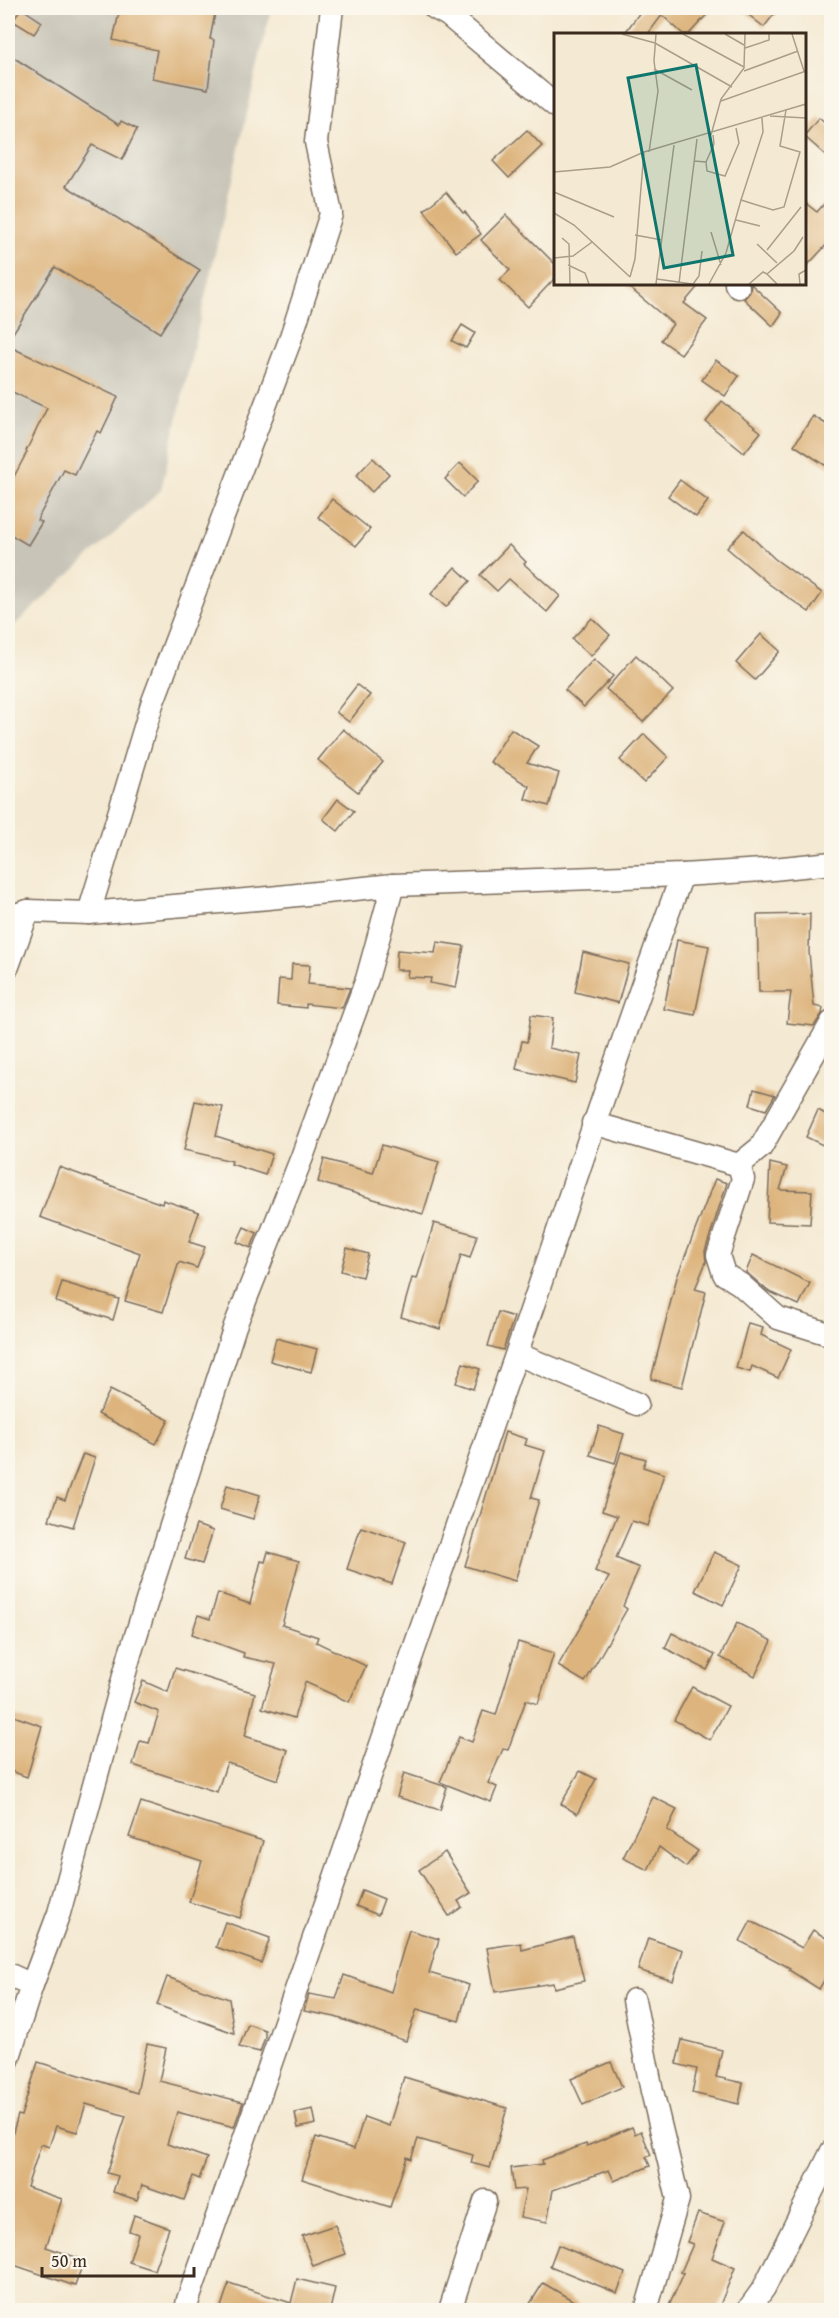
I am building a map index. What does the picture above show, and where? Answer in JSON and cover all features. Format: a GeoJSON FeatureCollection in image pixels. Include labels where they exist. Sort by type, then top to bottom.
{"type":"FeatureCollection","features":[{"type":"Feature","properties":{"kind":"street"},"geometry":{"type":"LineString","coordinates":[[89,913],[152,704],[289,343],[331,214],[316,142],[332,8]]}},
{"type":"Feature","properties":{"kind":"street"},"geometry":{"type":"LineString","coordinates":[[435,8],[448,15],[554,105]]}},
{"type":"Feature","properties":{"kind":"street"},"geometry":{"type":"LineString","coordinates":[[8,966],[18,914],[89,913],[393,885],[682,875],[831,863]]}},
{"type":"Feature","properties":{"kind":"street"},"geometry":{"type":"LineString","coordinates":[[186,2310],[517,1354],[593,1123],[682,875]]}},
{"type":"Feature","properties":{"kind":"street"},"geometry":{"type":"LineString","coordinates":[[8,2060],[32,1985],[59,1913],[130,1654],[235,1326],[302,1157],[367,979],[393,885]]}},
{"type":"Feature","properties":{"kind":"street"},"geometry":{"type":"LineString","coordinates":[[739,1165],[760,1147],[831,1022]]}},
{"type":"Feature","properties":{"kind":"street"},"geometry":{"type":"LineString","coordinates":[[593,1123],[739,1165]]}},
{"type":"Feature","properties":{"kind":"street"},"geometry":{"type":"LineString","coordinates":[[739,1165],[743,1179],[718,1255],[724,1274],[740,1284],[778,1318],[831,1335]]}},
{"type":"Feature","properties":{"kind":"street"},"geometry":{"type":"LineString","coordinates":[[517,1354],[637,1404]]}},
{"type":"Feature","properties":{"kind":"street"},"geometry":{"type":"LineString","coordinates":[[8,1974],[32,1985]]}},
{"type":"Feature","properties":{"kind":"street"},"geometry":{"type":"LineString","coordinates":[[634,2000],[652,2091],[678,2199],[646,2310]]}},
{"type":"Feature","properties":{"kind":"street"},"geometry":{"type":"LineString","coordinates":[[748,2310],[764,2288],[831,2151]]}},
{"type":"Feature","properties":{"kind":"street"},"geometry":{"type":"LineString","coordinates":[[450,2310],[484,2200]]}},
{"type":"Feature","properties":{"kind":"shaded area"},"geometry":{"type":"Polygon","coordinates":[[[8,8],[271,8],[161,490],[8,631],[8,8]]]}},
{"type":"Feature","properties":{"kind":"building"},"geometry":{"type":"Polygon","coordinates":[[[21,8],[42,22],[34,34],[13,21],[21,8]]]}},
{"type":"Feature","properties":{"kind":"building"},"geometry":{"type":"Polygon","coordinates":[[[120,8],[216,8],[210,39],[214,40],[208,89],[152,78],[157,50],[113,40],[120,8]]]}},
{"type":"Feature","properties":{"kind":"building"},"geometry":{"type":"Polygon","coordinates":[[[643,8],[713,8],[690,33],[682,33],[662,15],[649,33],[625,33],[643,8]]]}},
{"type":"Feature","properties":{"kind":"building"},"geometry":{"type":"Polygon","coordinates":[[[740,8],[779,8],[764,27],[740,8]]]}},
{"type":"Feature","properties":{"kind":"building"},"geometry":{"type":"Polygon","coordinates":[[[8,54],[119,125],[121,121],[137,129],[122,160],[92,145],[66,186],[200,270],[160,333],[55,267],[8,341],[8,54]]]}},
{"type":"Feature","properties":{"kind":"building"},"geometry":{"type":"Polygon","coordinates":[[[819,118],[831,129],[831,160],[806,138],[806,134],[819,118]]]}},
{"type":"Feature","properties":{"kind":"building"},"geometry":{"type":"Polygon","coordinates":[[[527,130],[542,146],[509,178],[493,161],[527,130]]]}},
{"type":"Feature","properties":{"kind":"building"},"geometry":{"type":"Polygon","coordinates":[[[446,192],[481,234],[456,252],[424,210],[446,192]]]}},
{"type":"Feature","properties":{"kind":"building"},"geometry":{"type":"Polygon","coordinates":[[[831,196],[831,240],[806,267],[806,204],[817,212],[831,196]]]}},
{"type":"Feature","properties":{"kind":"building"},"geometry":{"type":"Polygon","coordinates":[[[506,215],[554,263],[554,279],[528,307],[500,280],[510,270],[481,240],[506,215]]]}},
{"type":"Feature","properties":{"kind":"building"},"geometry":{"type":"Polygon","coordinates":[[[626,285],[699,285],[684,303],[707,320],[681,354],[661,340],[673,324],[626,285]]]}},
{"type":"Feature","properties":{"kind":"building"},"geometry":{"type":"Polygon","coordinates":[[[752,285],[782,313],[773,326],[744,299],[752,285]]]}},
{"type":"Feature","properties":{"kind":"building"},"geometry":{"type":"Polygon","coordinates":[[[462,325],[475,333],[466,348],[452,341],[462,325]]]}},
{"type":"Feature","properties":{"kind":"building"},"geometry":{"type":"Polygon","coordinates":[[[8,346],[118,397],[101,433],[97,431],[75,475],[64,470],[37,520],[42,522],[28,545],[8,533],[8,488],[47,408],[8,390],[8,346]]]}},
{"type":"Feature","properties":{"kind":"building"},"geometry":{"type":"Polygon","coordinates":[[[716,360],[739,376],[725,396],[702,380],[716,360]]]}},
{"type":"Feature","properties":{"kind":"building"},"geometry":{"type":"Polygon","coordinates":[[[722,401],[761,432],[744,453],[706,422],[722,401]]]}},
{"type":"Feature","properties":{"kind":"building"},"geometry":{"type":"Polygon","coordinates":[[[813,416],[831,427],[831,469],[794,445],[813,416]]]}},
{"type":"Feature","properties":{"kind":"building"},"geometry":{"type":"Polygon","coordinates":[[[373,458],[389,474],[372,492],[356,476],[373,458]]]}},
{"type":"Feature","properties":{"kind":"building"},"geometry":{"type":"Polygon","coordinates":[[[460,463],[478,481],[463,497],[445,479],[460,463]]]}},
{"type":"Feature","properties":{"kind":"building"},"geometry":{"type":"Polygon","coordinates":[[[680,480],[708,501],[696,517],[668,496],[680,480]]]}},
{"type":"Feature","properties":{"kind":"building"},"geometry":{"type":"Polygon","coordinates":[[[332,499],[370,529],[356,546],[318,517],[332,499]]]}},
{"type":"Feature","properties":{"kind":"building"},"geometry":{"type":"Polygon","coordinates":[[[744,530],[775,559],[822,593],[809,612],[769,584],[727,548],[744,530]]]}},
{"type":"Feature","properties":{"kind":"building"},"geometry":{"type":"Polygon","coordinates":[[[509,545],[526,562],[524,564],[560,596],[547,612],[509,579],[497,591],[480,575],[509,545]]]}},
{"type":"Feature","properties":{"kind":"building"},"geometry":{"type":"Polygon","coordinates":[[[455,567],[470,581],[446,607],[431,594],[455,567]]]}},
{"type":"Feature","properties":{"kind":"building"},"geometry":{"type":"Polygon","coordinates":[[[592,618],[610,635],[591,656],[572,639],[592,618]]]}},
{"type":"Feature","properties":{"kind":"building"},"geometry":{"type":"Polygon","coordinates":[[[761,634],[780,651],[755,680],[736,663],[761,634]]]}},
{"type":"Feature","properties":{"kind":"building"},"geometry":{"type":"Polygon","coordinates":[[[636,655],[673,691],[643,722],[606,689],[636,655]]]}},
{"type":"Feature","properties":{"kind":"building"},"geometry":{"type":"Polygon","coordinates":[[[594,659],[613,676],[584,707],[565,690],[594,659]]]}},
{"type":"Feature","properties":{"kind":"building"},"geometry":{"type":"Polygon","coordinates":[[[357,685],[370,695],[349,722],[336,712],[357,685]]]}},
{"type":"Feature","properties":{"kind":"building"},"geometry":{"type":"Polygon","coordinates":[[[343,729],[383,762],[358,792],[318,760],[343,729]]]}},
{"type":"Feature","properties":{"kind":"building"},"geometry":{"type":"Polygon","coordinates":[[[511,729],[538,746],[527,763],[559,773],[549,806],[525,799],[529,786],[490,762],[511,729]]]}},
{"type":"Feature","properties":{"kind":"building"},"geometry":{"type":"Polygon","coordinates":[[[644,734],[668,757],[644,783],[620,760],[644,734]]]}},
{"type":"Feature","properties":{"kind":"building"},"geometry":{"type":"Polygon","coordinates":[[[338,799],[354,811],[338,831],[323,819],[338,799]]]}},
{"type":"Feature","properties":{"kind":"building"},"geometry":{"type":"Polygon","coordinates":[[[810,914],[809,952],[814,1006],[823,1008],[814,1026],[787,1023],[791,992],[759,992],[757,915],[810,914]]]}},
{"type":"Feature","properties":{"kind":"building"},"geometry":{"type":"Polygon","coordinates":[[[677,940],[709,946],[695,1015],[664,1009],[677,940]]]}},
{"type":"Feature","properties":{"kind":"building"},"geometry":{"type":"Polygon","coordinates":[[[437,942],[464,946],[456,988],[430,983],[431,978],[407,977],[408,970],[396,970],[397,950],[435,953],[437,942]]]}},
{"type":"Feature","properties":{"kind":"building"},"geometry":{"type":"Polygon","coordinates":[[[583,952],[629,964],[618,1003],[575,992],[583,952]]]}},
{"type":"Feature","properties":{"kind":"building"},"geometry":{"type":"Polygon","coordinates":[[[292,964],[310,965],[308,984],[350,988],[342,1008],[306,1004],[306,1008],[277,1005],[279,979],[291,980],[292,964]]]}},
{"type":"Feature","properties":{"kind":"building"},"geometry":{"type":"Polygon","coordinates":[[[531,1015],[553,1018],[549,1048],[581,1055],[575,1083],[516,1069],[522,1041],[527,1042],[531,1015]]]}},
{"type":"Feature","properties":{"kind":"building"},"geometry":{"type":"Polygon","coordinates":[[[754,1089],[775,1095],[766,1110],[750,1105],[754,1089]]]}},
{"type":"Feature","properties":{"kind":"building"},"geometry":{"type":"Polygon","coordinates":[[[195,1101],[223,1107],[216,1136],[272,1154],[265,1175],[231,1164],[232,1161],[184,1150],[195,1101]]]}},
{"type":"Feature","properties":{"kind":"building"},"geometry":{"type":"Polygon","coordinates":[[[818,1110],[831,1117],[831,1149],[806,1137],[818,1110]]]}},
{"type":"Feature","properties":{"kind":"building"},"geometry":{"type":"Polygon","coordinates":[[[382,1145],[439,1162],[423,1214],[318,1182],[324,1159],[373,1173],[382,1145]]]}},
{"type":"Feature","properties":{"kind":"building"},"geometry":{"type":"Polygon","coordinates":[[[770,1163],[787,1167],[780,1190],[812,1191],[810,1224],[767,1222],[770,1163]]]}},
{"type":"Feature","properties":{"kind":"building"},"geometry":{"type":"Polygon","coordinates":[[[59,1167],[162,1204],[163,1200],[199,1212],[189,1242],[205,1247],[197,1268],[179,1262],[163,1312],[125,1301],[140,1253],[40,1217],[59,1167]]]}},
{"type":"Feature","properties":{"kind":"building"},"geometry":{"type":"Polygon","coordinates":[[[715,1179],[727,1183],[705,1251],[706,1262],[695,1289],[706,1292],[682,1387],[651,1379],[677,1277],[715,1179]]]}},
{"type":"Feature","properties":{"kind":"building"},"geometry":{"type":"Polygon","coordinates":[[[434,1223],[477,1235],[470,1258],[461,1255],[440,1329],[401,1317],[412,1278],[417,1279],[434,1223]]]}},
{"type":"Feature","properties":{"kind":"building"},"geometry":{"type":"Polygon","coordinates":[[[244,1227],[257,1233],[251,1248],[237,1242],[244,1227]]]}},
{"type":"Feature","properties":{"kind":"building"},"geometry":{"type":"Polygon","coordinates":[[[347,1248],[368,1254],[362,1277],[341,1271],[347,1248]]]}},
{"type":"Feature","properties":{"kind":"building"},"geometry":{"type":"Polygon","coordinates":[[[753,1255],[810,1283],[799,1305],[768,1291],[746,1272],[753,1255]]]}},
{"type":"Feature","properties":{"kind":"building"},"geometry":{"type":"Polygon","coordinates":[[[62,1282],[119,1299],[113,1320],[56,1302],[62,1282]]]}},
{"type":"Feature","properties":{"kind":"building"},"geometry":{"type":"Polygon","coordinates":[[[498,1312],[514,1317],[503,1350],[488,1346],[498,1312]]]}},
{"type":"Feature","properties":{"kind":"building"},"geometry":{"type":"Polygon","coordinates":[[[748,1323],[763,1327],[761,1335],[791,1349],[778,1378],[752,1366],[750,1372],[736,1368],[748,1323]]]}},
{"type":"Feature","properties":{"kind":"building"},"geometry":{"type":"Polygon","coordinates":[[[276,1338],[317,1349],[311,1372],[270,1361],[276,1338]]]}},
{"type":"Feature","properties":{"kind":"building"},"geometry":{"type":"Polygon","coordinates":[[[463,1363],[480,1369],[473,1389],[456,1383],[463,1363]]]}},
{"type":"Feature","properties":{"kind":"building"},"geometry":{"type":"Polygon","coordinates":[[[110,1390],[169,1420],[156,1444],[98,1414],[110,1390]]]}},
{"type":"Feature","properties":{"kind":"building"},"geometry":{"type":"Polygon","coordinates":[[[599,1426],[624,1434],[615,1463],[590,1455],[599,1426]]]}},
{"type":"Feature","properties":{"kind":"building"},"geometry":{"type":"Polygon","coordinates":[[[505,1432],[527,1439],[525,1445],[545,1451],[531,1498],[539,1500],[515,1581],[465,1566],[505,1432]]]}},
{"type":"Feature","properties":{"kind":"building"},"geometry":{"type":"Polygon","coordinates":[[[621,1452],[646,1459],[643,1467],[664,1474],[648,1526],[632,1521],[616,1558],[639,1568],[623,1606],[627,1609],[585,1682],[558,1666],[609,1577],[595,1571],[617,1516],[602,1511],[621,1452]]]}},
{"type":"Feature","properties":{"kind":"building"},"geometry":{"type":"Polygon","coordinates":[[[83,1454],[95,1458],[73,1527],[49,1520],[57,1497],[65,1500],[83,1454]]]}},
{"type":"Feature","properties":{"kind":"building"},"geometry":{"type":"Polygon","coordinates":[[[227,1485],[260,1495],[253,1519],[220,1509],[227,1485]]]}},
{"type":"Feature","properties":{"kind":"building"},"geometry":{"type":"Polygon","coordinates":[[[196,1525],[213,1531],[202,1564],[185,1559],[196,1525]]]}},
{"type":"Feature","properties":{"kind":"building"},"geometry":{"type":"Polygon","coordinates":[[[361,1527],[406,1542],[392,1584],[347,1569],[361,1527]]]}},
{"type":"Feature","properties":{"kind":"building"},"geometry":{"type":"Polygon","coordinates":[[[268,1552],[299,1561],[282,1625],[318,1637],[316,1642],[366,1666],[349,1702],[305,1682],[294,1718],[262,1708],[276,1664],[243,1657],[244,1653],[192,1634],[198,1615],[210,1619],[218,1593],[250,1604],[261,1561],[265,1562],[268,1552]]]}},
{"type":"Feature","properties":{"kind":"building"},"geometry":{"type":"Polygon","coordinates":[[[714,1552],[742,1565],[723,1605],[695,1591],[714,1552]]]}},
{"type":"Feature","properties":{"kind":"building"},"geometry":{"type":"Polygon","coordinates":[[[737,1623],[772,1641],[755,1676],[720,1657],[737,1623]]]}},
{"type":"Feature","properties":{"kind":"building"},"geometry":{"type":"Polygon","coordinates":[[[672,1633],[715,1655],[707,1670],[665,1648],[672,1633]]]}},
{"type":"Feature","properties":{"kind":"building"},"geometry":{"type":"Polygon","coordinates":[[[518,1642],[554,1653],[538,1704],[526,1700],[508,1750],[503,1749],[488,1783],[497,1787],[491,1802],[440,1782],[459,1737],[472,1742],[483,1711],[496,1715],[518,1642]]]}},
{"type":"Feature","properties":{"kind":"building"},"geometry":{"type":"Polygon","coordinates":[[[175,1668],[255,1693],[245,1736],[288,1750],[278,1780],[228,1763],[217,1792],[133,1765],[140,1741],[149,1743],[159,1712],[134,1702],[143,1681],[168,1692],[175,1668]]]}},
{"type":"Feature","properties":{"kind":"building"},"geometry":{"type":"Polygon","coordinates":[[[692,1687],[728,1706],[710,1740],[674,1720],[692,1687]]]}},
{"type":"Feature","properties":{"kind":"building"},"geometry":{"type":"Polygon","coordinates":[[[8,1714],[42,1726],[27,1777],[8,1770],[8,1714]]]}},
{"type":"Feature","properties":{"kind":"building"},"geometry":{"type":"Polygon","coordinates":[[[580,1771],[596,1779],[577,1814],[561,1804],[580,1771]]]}},
{"type":"Feature","properties":{"kind":"building"},"geometry":{"type":"Polygon","coordinates":[[[404,1773],[447,1787],[440,1810],[397,1797],[404,1773]]]}},
{"type":"Feature","properties":{"kind":"building"},"geometry":{"type":"Polygon","coordinates":[[[653,1797],[677,1809],[667,1830],[698,1851],[686,1867],[659,1847],[648,1870],[623,1858],[653,1797]]]}},
{"type":"Feature","properties":{"kind":"building"},"geometry":{"type":"Polygon","coordinates":[[[141,1802],[263,1841],[240,1918],[189,1902],[202,1861],[129,1837],[141,1802]]]}},
{"type":"Feature","properties":{"kind":"building"},"geometry":{"type":"Polygon","coordinates":[[[445,1852],[471,1893],[458,1901],[462,1907],[449,1916],[419,1870],[445,1852]]]}},
{"type":"Feature","properties":{"kind":"building"},"geometry":{"type":"Polygon","coordinates":[[[362,1890],[384,1899],[378,1915],[356,1906],[362,1890]]]}},
{"type":"Feature","properties":{"kind":"building"},"geometry":{"type":"Polygon","coordinates":[[[751,1921],[802,1948],[813,1930],[831,1941],[831,1980],[826,1977],[819,1989],[789,1970],[790,1968],[740,1941],[751,1921]]]}},
{"type":"Feature","properties":{"kind":"building"},"geometry":{"type":"Polygon","coordinates":[[[225,1922],[270,1938],[261,1963],[216,1947],[225,1922]]]}},
{"type":"Feature","properties":{"kind":"building"},"geometry":{"type":"Polygon","coordinates":[[[409,1930],[439,1939],[429,1973],[469,1985],[459,2021],[417,2009],[406,2041],[335,2017],[304,2011],[309,1994],[336,1999],[344,1975],[391,1992],[409,1930]]]}},
{"type":"Feature","properties":{"kind":"building"},"geometry":{"type":"Polygon","coordinates":[[[573,1937],[584,1981],[554,1988],[553,1983],[495,1992],[487,1948],[521,1943],[522,1950],[573,1937]]]}},
{"type":"Feature","properties":{"kind":"building"},"geometry":{"type":"Polygon","coordinates":[[[648,1938],[683,1950],[673,1981],[638,1970],[648,1938]]]}},
{"type":"Feature","properties":{"kind":"building"},"geometry":{"type":"Polygon","coordinates":[[[167,1977],[229,1999],[234,2033],[157,2005],[167,1977]]]}},
{"type":"Feature","properties":{"kind":"building"},"geometry":{"type":"Polygon","coordinates":[[[248,2024],[265,2030],[260,2052],[239,2047],[248,2024]]]}},
{"type":"Feature","properties":{"kind":"building"},"geometry":{"type":"Polygon","coordinates":[[[682,2040],[722,2050],[716,2077],[743,2083],[739,2104],[692,2093],[697,2069],[676,2064],[682,2040]]]}},
{"type":"Feature","properties":{"kind":"building"},"geometry":{"type":"Polygon","coordinates":[[[147,2044],[166,2048],[159,2081],[243,2102],[234,2127],[177,2112],[167,2144],[207,2158],[199,2179],[193,2176],[184,2200],[142,2185],[137,2200],[113,2192],[118,2176],[107,2173],[126,2116],[86,2104],[77,2132],[56,2126],[49,2147],[41,2144],[27,2187],[62,2199],[46,2247],[84,2260],[75,2286],[8,2263],[8,2149],[38,2062],[137,2093],[147,2044]]]}},
{"type":"Feature","properties":{"kind":"building"},"geometry":{"type":"Polygon","coordinates":[[[611,2062],[622,2087],[583,2105],[571,2079],[611,2062]]]}},
{"type":"Feature","properties":{"kind":"building"},"geometry":{"type":"Polygon","coordinates":[[[404,2077],[507,2108],[490,2168],[471,2163],[473,2155],[418,2139],[411,2159],[407,2157],[390,2207],[302,2179],[316,2137],[354,2149],[364,2117],[389,2126],[404,2077]]]}},
{"type":"Feature","properties":{"kind":"building"},"geometry":{"type":"Polygon","coordinates":[[[313,2109],[316,2124],[298,2128],[295,2113],[313,2109]]]}},
{"type":"Feature","properties":{"kind":"building"},"geometry":{"type":"Polygon","coordinates":[[[632,2127],[635,2134],[641,2131],[651,2155],[646,2157],[650,2166],[614,2181],[609,2170],[553,2190],[547,2222],[520,2217],[526,2189],[514,2190],[511,2168],[543,2164],[542,2160],[586,2144],[587,2146],[632,2127]]]}},
{"type":"Feature","properties":{"kind":"building"},"geometry":{"type":"Polygon","coordinates":[[[698,2213],[725,2222],[712,2258],[735,2268],[718,2310],[667,2310],[684,2273],[681,2272],[693,2244],[687,2242],[698,2213]]]}},
{"type":"Feature","properties":{"kind":"building"},"geometry":{"type":"Polygon","coordinates":[[[134,2215],[169,2228],[154,2270],[129,2262],[138,2234],[129,2231],[134,2215]]]}},
{"type":"Feature","properties":{"kind":"building"},"geometry":{"type":"Polygon","coordinates":[[[335,2225],[346,2254],[313,2266],[302,2236],[335,2225]]]}},
{"type":"Feature","properties":{"kind":"building"},"geometry":{"type":"Polygon","coordinates":[[[558,2245],[625,2273],[617,2293],[550,2266],[558,2245]]]}},
{"type":"Feature","properties":{"kind":"building"},"geometry":{"type":"Polygon","coordinates":[[[297,2279],[335,2288],[330,2310],[220,2310],[229,2283],[291,2303],[297,2279]]]}},
{"type":"Feature","properties":{"kind":"building"},"geometry":{"type":"Polygon","coordinates":[[[543,2283],[589,2310],[526,2310],[543,2283]]]}}]}
